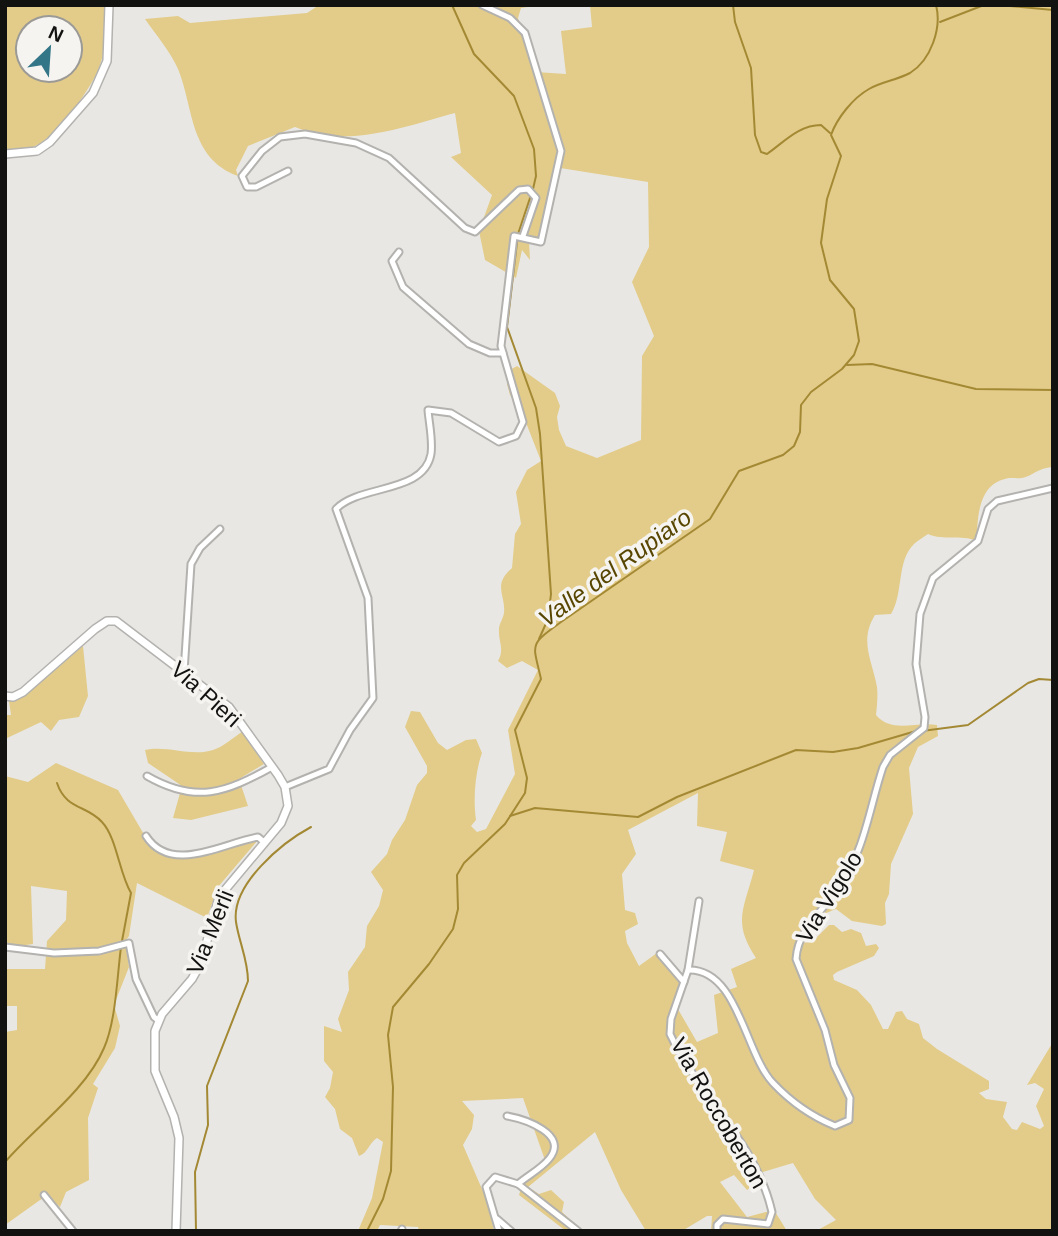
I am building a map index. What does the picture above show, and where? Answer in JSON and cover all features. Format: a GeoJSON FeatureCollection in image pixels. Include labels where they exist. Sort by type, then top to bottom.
{"type":"FeatureCollection","features":[{"type":"Feature","properties":{"kind":"street"},"geometry":{"type":"LineString","coordinates":[[146,836],[157,850],[173,855],[203,852],[250,838],[258,837],[264,842],[285,815],[288,806],[285,787],[329,769],[350,730],[373,698],[368,598],[336,509],[347,498],[408,482],[427,466],[431,452],[428,410],[451,414],[499,442],[516,436],[523,422],[503,353],[504,309],[514,236],[541,242],[561,151],[523,28],[510,18],[482,5]]}},
{"type":"Feature","properties":{"kind":"street"},"geometry":{"type":"LineString","coordinates":[[5,154],[37,151],[50,142],[93,93],[107,61],[110,6]]}},
{"type":"Feature","properties":{"kind":"street"},"geometry":{"type":"LineString","coordinates":[[288,171],[256,187],[247,187],[242,176],[262,151],[280,137],[305,134],[356,143],[389,158],[465,228],[475,232],[519,190],[531,190],[537,198],[523,236]]}},
{"type":"Feature","properties":{"kind":"street"},"geometry":{"type":"LineString","coordinates":[[399,252],[392,261],[403,287],[468,344],[490,353],[503,353]]}},
{"type":"Feature","properties":{"kind":"street","name":"Via Vigolo"},"geometry":{"type":"LineString","coordinates":[[688,970],[701,969],[716,979],[730,998],[756,1056],[772,1083],[820,1120],[835,1126],[849,1120],[850,1098],[834,1065],[825,1030],[796,959],[796,950],[809,923],[838,890],[860,853],[883,767],[890,755],[924,728],[925,717],[916,664],[920,614],[933,578],[978,541],[988,509],[997,501],[1053,488]]}},
{"type":"Feature","properties":{"kind":"street"},"geometry":{"type":"LineString","coordinates":[[184,672],[191,564],[200,548],[220,529]]}},
{"type":"Feature","properties":{"kind":"street","name":"Via Pieri"},"geometry":{"type":"LineString","coordinates":[[8,698],[34,684],[107,621],[116,621],[229,707],[285,787]]}},
{"type":"Feature","properties":{"kind":"street"},"geometry":{"type":"LineString","coordinates":[[147,776],[170,789],[193,794],[237,784],[272,767]]}},
{"type":"Feature","properties":{"kind":"street","name":"Via Merli"},"geometry":{"type":"LineString","coordinates":[[176,1231],[179,1138],[174,1117],[155,1071],[155,1031],[159,1021],[201,963],[219,897],[264,842]]}},
{"type":"Feature","properties":{"kind":"street","name":"Via Roccoberton"},"geometry":{"type":"LineString","coordinates":[[699,901],[688,970],[671,1019],[670,1034],[718,1113],[740,1139],[772,1212],[768,1224],[723,1219],[717,1225],[717,1231]]}},
{"type":"Feature","properties":{"kind":"street"},"geometry":{"type":"LineString","coordinates":[[5,947],[54,953],[99,951],[122,943],[132,947],[135,979],[154,1017],[159,1021]]}},
{"type":"Feature","properties":{"kind":"street"},"geometry":{"type":"LineString","coordinates":[[660,954],[684,982]]}},
{"type":"Feature","properties":{"kind":"street"},"geometry":{"type":"LineString","coordinates":[[507,1116],[536,1123],[544,1130],[554,1151],[549,1159],[518,1184]]}},
{"type":"Feature","properties":{"kind":"street"},"geometry":{"type":"LineString","coordinates":[[499,1231],[486,1187],[495,1177],[518,1184],[578,1231]]}},
{"type":"Feature","properties":{"kind":"street"},"geometry":{"type":"LineString","coordinates":[[44,1195],[73,1231]]}},
{"type":"Feature","properties":{"kind":"street"},"geometry":{"type":"LineString","coordinates":[[497,1219],[511,1231]]}},
{"type":"Feature","properties":{"kind":"shaded area"},"geometry":{"type":"Polygon","coordinates":[[[5,5],[104,5],[104,51],[96,74],[83,97],[45,140],[30,148],[5,149],[5,5]]]}},
{"type":"Feature","properties":{"kind":"shaded area"},"geometry":{"type":"Polygon","coordinates":[[[319,5],[542,5],[521,8],[518,18],[536,72],[566,74],[561,31],[592,27],[590,5],[1053,5],[1053,467],[1022,478],[1005,479],[989,488],[981,504],[977,541],[928,534],[908,551],[895,606],[891,614],[875,615],[868,633],[868,651],[877,687],[876,715],[889,724],[937,725],[938,736],[918,747],[909,768],[913,814],[891,864],[889,894],[885,903],[886,924],[882,926],[852,921],[836,909],[818,918],[810,933],[795,933],[794,937],[802,943],[812,942],[829,925],[834,925],[842,932],[851,929],[861,933],[866,946],[876,944],[879,948],[874,956],[837,972],[833,975],[834,980],[857,990],[871,1005],[883,1029],[888,1029],[896,1012],[902,1011],[907,1019],[919,1024],[923,1038],[989,1081],[989,1089],[979,1093],[986,1099],[1007,1102],[1003,1117],[1012,1129],[1017,1130],[1022,1122],[1040,1129],[1044,1126],[1036,1106],[1044,1089],[1035,1083],[1027,1085],[1053,1042],[1053,1231],[816,1231],[836,1220],[815,1199],[793,1163],[756,1174],[757,1183],[747,1190],[734,1175],[720,1182],[747,1217],[774,1210],[787,1231],[711,1231],[712,1216],[707,1216],[682,1231],[646,1231],[621,1190],[595,1132],[528,1187],[539,1194],[551,1190],[564,1202],[562,1212],[583,1231],[566,1231],[519,1195],[523,1183],[546,1163],[523,1098],[462,1101],[474,1115],[472,1129],[463,1145],[488,1203],[494,1231],[419,1231],[418,1227],[380,1225],[377,1231],[358,1231],[372,1198],[383,1142],[377,1138],[359,1156],[352,1138],[340,1129],[335,1109],[325,1097],[333,1072],[324,1061],[324,1026],[342,1032],[338,1019],[349,990],[348,972],[365,947],[367,926],[379,906],[383,890],[371,872],[387,854],[392,840],[405,820],[417,785],[427,773],[427,766],[405,727],[411,711],[420,712],[438,743],[447,750],[466,740],[476,739],[482,753],[475,786],[476,820],[471,826],[477,832],[486,829],[515,774],[508,730],[538,670],[522,661],[507,668],[498,661],[501,649],[499,627],[504,613],[501,585],[512,568],[515,534],[521,524],[516,492],[527,470],[541,461],[521,410],[510,395],[507,384],[510,370],[517,366],[555,393],[560,406],[557,417],[559,430],[566,446],[597,458],[641,440],[642,356],[654,336],[632,282],[649,247],[648,182],[554,167],[542,236],[529,241],[530,260],[522,250],[516,278],[485,260],[479,231],[492,195],[451,157],[461,153],[455,113],[375,134],[355,136],[315,133],[295,127],[248,146],[236,170],[238,176],[222,168],[202,145],[178,69],[145,19],[178,16],[190,23],[307,13],[319,5]],[[698,793],[628,830],[636,854],[622,874],[625,910],[635,913],[638,924],[625,931],[627,943],[639,966],[657,953],[681,980],[675,1004],[697,1042],[718,1033],[714,995],[737,987],[731,969],[756,958],[742,925],[744,905],[754,870],[720,861],[727,832],[697,826],[698,793]]]}},
{"type":"Feature","properties":{"kind":"shaded area"},"geometry":{"type":"Polygon","coordinates":[[[83,646],[88,696],[79,717],[59,720],[51,731],[41,722],[5,739],[5,715],[11,715],[9,701],[27,694],[83,646]]]}},
{"type":"Feature","properties":{"kind":"shaded area"},"geometry":{"type":"Polygon","coordinates":[[[242,732],[264,764],[239,779],[248,806],[191,820],[173,818],[182,786],[148,763],[145,750],[205,752],[221,747],[242,732]]]}},
{"type":"Feature","properties":{"kind":"shaded area"},"geometry":{"type":"Polygon","coordinates":[[[56,763],[118,790],[149,843],[175,856],[258,840],[218,887],[207,918],[137,883],[129,936],[125,942],[129,967],[114,1005],[120,1026],[115,1048],[93,1084],[98,1088],[88,1118],[89,1180],[66,1192],[60,1207],[47,1195],[5,1225],[5,1032],[17,1030],[17,1006],[5,1006],[5,969],[45,969],[47,941],[66,920],[67,891],[31,886],[33,944],[5,948],[5,776],[28,782],[56,763]]]}},
{"type":"Feature","properties":{"kind":"waterway"},"geometry":{"type":"LineString","coordinates":[[452,5],[474,54],[514,96],[534,149],[536,176],[533,189]]}},
{"type":"Feature","properties":{"kind":"waterway"},"geometry":{"type":"LineString","coordinates":[[733,5],[735,22],[751,68],[755,135],[761,152],[767,154],[792,135],[813,126],[821,125],[830,133]]}},
{"type":"Feature","properties":{"kind":"waterway","name":"Valle del Rupiaro"},"geometry":{"type":"LineString","coordinates":[[367,1231],[383,1199],[391,1171],[393,1087],[388,1035],[393,1007],[429,964],[453,929],[458,909],[457,875],[464,863],[505,824],[525,793],[527,778],[515,730],[541,679],[535,651],[538,641],[561,622],[710,519],[739,471],[783,455],[794,446],[800,432],[801,405],[811,392],[842,369],[854,355],[859,341],[854,309],[830,280],[821,243],[827,199],[841,156],[831,135],[841,115],[863,93],[910,73],[924,60],[936,33],[936,5]]}},
{"type":"Feature","properties":{"kind":"waterway"},"geometry":{"type":"LineString","coordinates":[[940,22],[984,5]]}},
{"type":"Feature","properties":{"kind":"waterway"},"geometry":{"type":"LineString","coordinates":[[999,5],[1053,10]]}},
{"type":"Feature","properties":{"kind":"waterway"},"geometry":{"type":"LineString","coordinates":[[531,195],[518,234],[507,327],[536,408],[540,434],[551,594],[548,619],[539,639]]}},
{"type":"Feature","properties":{"kind":"waterway"},"geometry":{"type":"LineString","coordinates":[[847,365],[872,364],[976,389],[1053,390]]}},
{"type":"Feature","properties":{"kind":"waterway"},"geometry":{"type":"LineString","coordinates":[[922,731],[968,725],[1028,683],[1039,679],[1053,680]]}},
{"type":"Feature","properties":{"kind":"waterway"},"geometry":{"type":"LineString","coordinates":[[510,816],[535,808],[638,817],[677,797],[796,750],[833,752],[858,748],[916,731]]}},
{"type":"Feature","properties":{"kind":"waterway"},"geometry":{"type":"LineString","coordinates":[[57,783],[66,798],[102,822],[111,837],[131,893],[122,941]]}},
{"type":"Feature","properties":{"kind":"waterway"},"geometry":{"type":"LineString","coordinates":[[196,1231],[195,1172],[208,1125],[207,1086],[248,981],[236,922],[237,908],[242,893],[261,866],[287,843],[311,827]]}},
{"type":"Feature","properties":{"kind":"waterway"},"geometry":{"type":"LineString","coordinates":[[5,1162],[73,1094],[96,1064],[111,1025],[121,947]]}}]}
